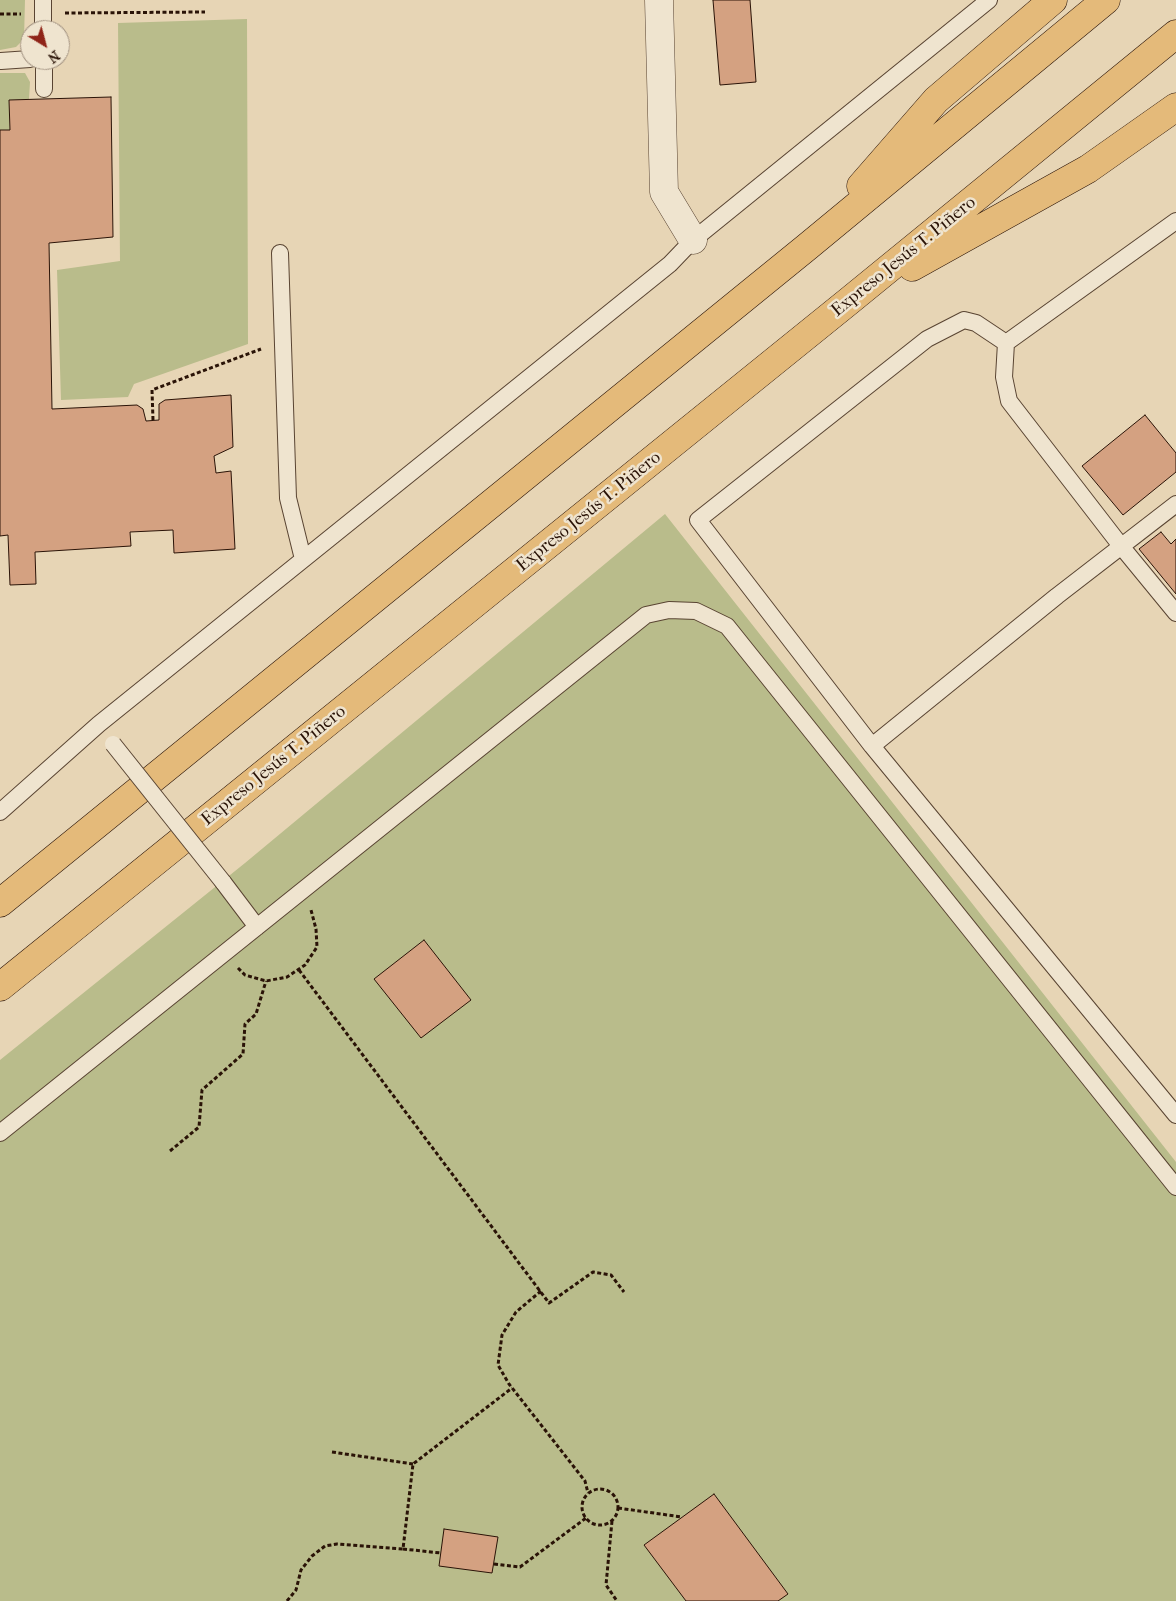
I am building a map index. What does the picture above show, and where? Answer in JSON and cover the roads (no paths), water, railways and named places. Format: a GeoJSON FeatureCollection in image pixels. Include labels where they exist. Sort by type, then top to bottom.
{"type":"FeatureCollection","features":[{"type":"Feature","properties":{"kind":"highway"},"geometry":{"type":"LineString","coordinates":[[807,247],[936,100],[1053,0]]}},
{"type":"Feature","properties":{"kind":"highway"},"geometry":{"type":"LineString","coordinates":[[0,903],[807,247],[1106,0]]}},
{"type":"Feature","properties":{"kind":"highway","name":"Expreso Jesús T. Piñero"},"geometry":{"type":"LineString","coordinates":[[0,987],[849,302],[1176,34]]}},
{"type":"Feature","properties":{"kind":"highway"},"geometry":{"type":"LineString","coordinates":[[849,302],[1088,168],[1176,107]]}},
{"type":"Feature","properties":{"kind":"highway"},"geometry":{"type":"LineString","coordinates":[[0,998],[27,966]]}},
{"type":"Feature","properties":{"kind":"street"},"geometry":{"type":"LineString","coordinates":[[659,0],[664,192],[693,240]]}},
{"type":"Feature","properties":{"kind":"lane"},"geometry":{"type":"LineString","coordinates":[[0,812],[98,724],[670,264],[693,240],[989,0]]}},
{"type":"Feature","properties":{"kind":"lane"},"geometry":{"type":"LineString","coordinates":[[43,7],[43,20]]}},
{"type":"Feature","properties":{"kind":"lane"},"geometry":{"type":"LineString","coordinates":[[1,61],[20,60]]}},
{"type":"Feature","properties":{"kind":"lane"},"geometry":{"type":"LineString","coordinates":[[44,70],[44,89]]}},
{"type":"Feature","properties":{"kind":"lane"},"geometry":{"type":"LineString","coordinates":[[1006,343],[1176,221]]}},
{"type":"Feature","properties":{"kind":"lane"},"geometry":{"type":"LineString","coordinates":[[280,253],[288,498],[303,559]]}},
{"type":"Feature","properties":{"kind":"lane"},"geometry":{"type":"LineString","coordinates":[[1006,343],[976,323],[964,320],[927,339],[698,520],[872,746],[1176,1115]]}},
{"type":"Feature","properties":{"kind":"lane"},"geometry":{"type":"LineString","coordinates":[[1006,343],[1004,378],[1009,401],[1121,546],[1176,612]]}},
{"type":"Feature","properties":{"kind":"lane"},"geometry":{"type":"LineString","coordinates":[[872,746],[1176,504]]}},
{"type":"Feature","properties":{"kind":"lane"},"geometry":{"type":"LineString","coordinates":[[0,1133],[646,615],[669,610],[696,611],[727,626],[1176,1188]]}},
{"type":"Feature","properties":{"kind":"lane"},"geometry":{"type":"LineString","coordinates":[[98,724],[257,927]]}}]}
